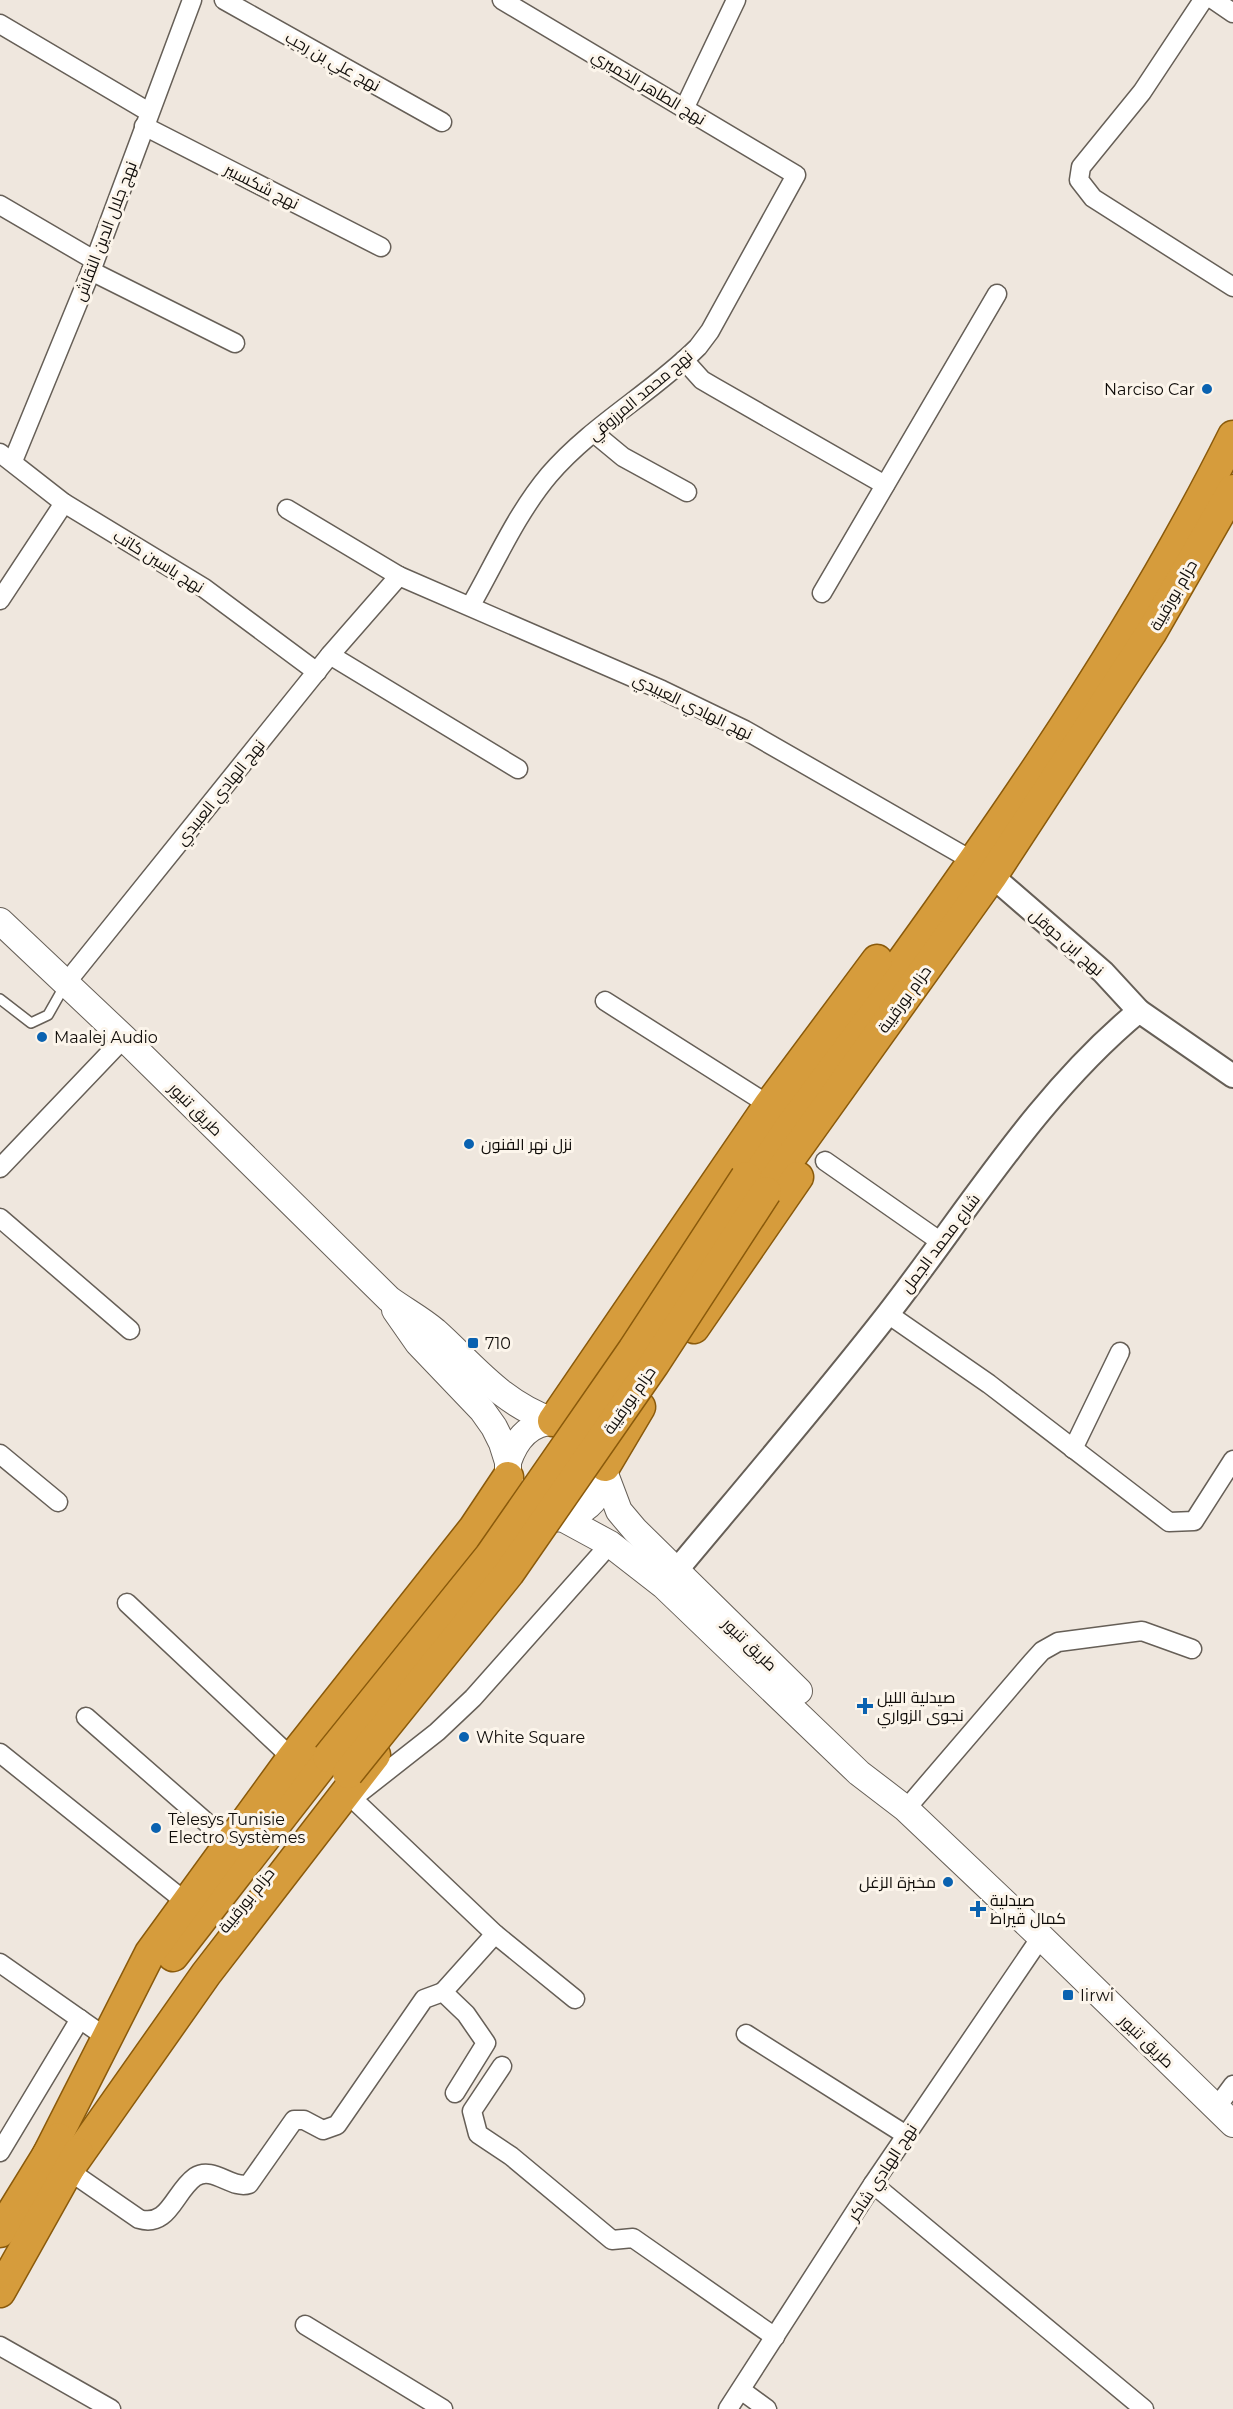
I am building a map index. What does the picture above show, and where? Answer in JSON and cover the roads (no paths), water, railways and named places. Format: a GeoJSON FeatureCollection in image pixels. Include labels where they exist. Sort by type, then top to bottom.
{"type":"FeatureCollection","features":[{"type":"Feature","properties":{"kind":"highway","name":"حزام بورقيبة"},"geometry":{"type":"LineString","coordinates":[[982,869],[1100,673],[1233,436]]}},
{"type":"Feature","properties":{"kind":"highway","name":"حزام بورقيبة"},"geometry":{"type":"LineString","coordinates":[[0,2292],[57,2163],[175,1952],[344,1780],[490,1557],[633,1350],[756,1185],[1150,633],[1233,490]]}},
{"type":"Feature","properties":{"kind":"highway"},"geometry":{"type":"LineString","coordinates":[[553,1421],[769,1105],[893,939],[982,869]]}},
{"type":"Feature","properties":{"kind":"highway"},"geometry":{"type":"LineString","coordinates":[[605,1470],[631,1420],[955,954],[982,869]]}},
{"type":"Feature","properties":{"kind":"highway"},"geometry":{"type":"LineString","coordinates":[[57,2163],[107,2038],[150,1953],[292,1758],[474,1528],[508,1469]]}},
{"type":"Feature","properties":{"kind":"highway"},"geometry":{"type":"LineString","coordinates":[[344,1780],[521,1580],[564,1518]]}},
{"type":"Feature","properties":{"kind":"highway","name":"حزام بورقيبة"},"geometry":{"type":"LineString","coordinates":[[0,2232],[57,2163]]}},
{"type":"Feature","properties":{"kind":"main road","name":"طريق تنيور"},"geometry":{"type":"LineString","coordinates":[[0,921],[124,1038],[388,1299],[433,1329],[503,1396],[519,1408],[553,1421]]}},
{"type":"Feature","properties":{"kind":"main road","name":"طريق تنيور"},"geometry":{"type":"LineString","coordinates":[[388,1299],[418,1343],[482,1410],[494,1426],[508,1469]]}},
{"type":"Feature","properties":{"kind":"main road"},"geometry":{"type":"LineString","coordinates":[[553,1421],[570,1423],[584,1430],[596,1442],[605,1470],[601,1490],[592,1504],[579,1513],[564,1518],[549,1519],[534,1514],[521,1505],[512,1492],[508,1469],[513,1447],[522,1434],[536,1425],[553,1421]]}},
{"type":"Feature","properties":{"kind":"main road","name":"طريق تنيور"},"geometry":{"type":"LineString","coordinates":[[605,1470],[619,1510],[676,1571],[864,1755],[906,1809]]}},
{"type":"Feature","properties":{"kind":"main road","name":"طريق تنيور"},"geometry":{"type":"LineString","coordinates":[[564,1518],[610,1544],[664,1586],[859,1773],[906,1809],[1224,2116]]}},
{"type":"Feature","properties":{"kind":"street","name":"نهج جلال الدين النقاش"},"geometry":{"type":"LineString","coordinates":[[7,457],[93,265],[192,0]]}},
{"type":"Feature","properties":{"kind":"street","name":"نهج علي بن رجب"},"geometry":{"type":"LineString","coordinates":[[224,0],[442,122]]}},
{"type":"Feature","properties":{"kind":"street","name":"نهج الطاهر الخميري"},"geometry":{"type":"LineString","coordinates":[[502,0],[550,26],[796,175]]}},
{"type":"Feature","properties":{"kind":"street"},"geometry":{"type":"LineString","coordinates":[[684,109],[736,0]]}},
{"type":"Feature","properties":{"kind":"street"},"geometry":{"type":"LineString","coordinates":[[1203,0],[1142,92],[1081,167],[1079,180],[1093,198],[1233,287]]}},
{"type":"Feature","properties":{"kind":"street"},"geometry":{"type":"LineString","coordinates":[[1214,0],[1233,13]]}},
{"type":"Feature","properties":{"kind":"street","name":"نهج شكسبير"},"geometry":{"type":"LineString","coordinates":[[0,24],[147,119],[381,247]]}},
{"type":"Feature","properties":{"kind":"street","name":"نهج محمد المرزوقي"},"geometry":{"type":"LineString","coordinates":[[471,605],[530,500],[568,456],[684,360],[710,331],[796,175]]}},
{"type":"Feature","properties":{"kind":"street"},"geometry":{"type":"LineString","coordinates":[[0,205],[93,265],[235,343]]}},
{"type":"Feature","properties":{"kind":"street"},"geometry":{"type":"LineString","coordinates":[[822,593],[997,294]]}},
{"type":"Feature","properties":{"kind":"street"},"geometry":{"type":"LineString","coordinates":[[684,360],[702,380],[885,485]]}},
{"type":"Feature","properties":{"kind":"street"},"geometry":{"type":"LineString","coordinates":[[594,433],[623,457],[687,492]]}},
{"type":"Feature","properties":{"kind":"street","name":"نهج ياسين كاتب"},"geometry":{"type":"LineString","coordinates":[[7,457],[64,503],[204,588],[317,672]]}},
{"type":"Feature","properties":{"kind":"street"},"geometry":{"type":"LineString","coordinates":[[0,600],[64,503]]}},
{"type":"Feature","properties":{"kind":"street","name":"نهج الهادي العبيدي"},"geometry":{"type":"LineString","coordinates":[[286,509],[399,576],[471,605],[662,690],[745,730],[982,869]]}},
{"type":"Feature","properties":{"kind":"street","name":"نهج الهادي العبيدي"},"geometry":{"type":"LineString","coordinates":[[66,983],[330,655],[399,576]]}},
{"type":"Feature","properties":{"kind":"street"},"geometry":{"type":"LineString","coordinates":[[330,655],[518,769]]}},
{"type":"Feature","properties":{"kind":"street","name":"نهج ابن حوقل"},"geometry":{"type":"LineString","coordinates":[[982,869],[1103,972],[1139,1011]]}},
{"type":"Feature","properties":{"kind":"street"},"geometry":{"type":"LineString","coordinates":[[605,1001],[769,1105]]}},
{"type":"Feature","properties":{"kind":"street"},"geometry":{"type":"LineString","coordinates":[[1139,1011],[1233,1076]]}},
{"type":"Feature","properties":{"kind":"street","name":"شارع محمد الجمل"},"geometry":{"type":"LineString","coordinates":[[676,1571],[888,1314],[1020,1136],[1100,1043],[1139,1011]]}},
{"type":"Feature","properties":{"kind":"street"},"geometry":{"type":"LineString","coordinates":[[0,1168],[124,1038]]}},
{"type":"Feature","properties":{"kind":"street"},"geometry":{"type":"LineString","coordinates":[[825,1161],[941,1242]]}},
{"type":"Feature","properties":{"kind":"street"},"geometry":{"type":"LineString","coordinates":[[0,1218],[130,1330]]}},
{"type":"Feature","properties":{"kind":"street"},"geometry":{"type":"LineString","coordinates":[[888,1314],[989,1384],[1168,1522],[1194,1521],[1233,1461]]}},
{"type":"Feature","properties":{"kind":"street"},"geometry":{"type":"LineString","coordinates":[[1073,1449],[1120,1352]]}},
{"type":"Feature","properties":{"kind":"street"},"geometry":{"type":"LineString","coordinates":[[0,1454],[58,1502]]}},
{"type":"Feature","properties":{"kind":"street"},"geometry":{"type":"LineString","coordinates":[[575,1998],[495,1934],[344,1780],[437,1732],[473,1698],[610,1544]]}},
{"type":"Feature","properties":{"kind":"street"},"geometry":{"type":"LineString","coordinates":[[127,1603],[292,1758]]}},
{"type":"Feature","properties":{"kind":"street"},"geometry":{"type":"LineString","coordinates":[[906,1809],[1042,1651],[1058,1642],[1142,1631],[1192,1650]]}},
{"type":"Feature","properties":{"kind":"street"},"geometry":{"type":"LineString","coordinates":[[86,1717],[230,1843]]}},
{"type":"Feature","properties":{"kind":"street"},"geometry":{"type":"LineString","coordinates":[[0,1753],[187,1903]]}},
{"type":"Feature","properties":{"kind":"street"},"geometry":{"type":"LineString","coordinates":[[57,2163],[139,2219],[147,2222],[164,2215],[189,2183],[200,2175],[219,2176],[240,2185],[249,2184],[294,2120],[300,2119],[323,2130],[337,2125],[424,1999],[443,1992],[495,1934]]}},
{"type":"Feature","properties":{"kind":"street","name":"نهج الهادي شاكر"},"geometry":{"type":"LineString","coordinates":[[728,2409],[873,2184],[1041,1937]]}},
{"type":"Feature","properties":{"kind":"street"},"geometry":{"type":"LineString","coordinates":[[0,1963],[107,2038]]}},
{"type":"Feature","properties":{"kind":"street"},"geometry":{"type":"LineString","coordinates":[[443,1992],[466,2014],[486,2043],[455,2093]]}},
{"type":"Feature","properties":{"kind":"street"},"geometry":{"type":"LineString","coordinates":[[0,2152],[80,2019]]}},
{"type":"Feature","properties":{"kind":"street"},"geometry":{"type":"LineString","coordinates":[[746,2034],[906,2135]]}},
{"type":"Feature","properties":{"kind":"street"},"geometry":{"type":"LineString","coordinates":[[502,2066],[472,2111],[478,2134],[511,2156],[612,2240],[633,2238],[775,2337]]}},
{"type":"Feature","properties":{"kind":"street"},"geometry":{"type":"LineString","coordinates":[[1224,2116],[1233,2085]]}},
{"type":"Feature","properties":{"kind":"street"},"geometry":{"type":"LineString","coordinates":[[873,2184],[1144,2409]]}},
{"type":"Feature","properties":{"kind":"street"},"geometry":{"type":"LineString","coordinates":[[305,2325],[443,2409]]}},
{"type":"Feature","properties":{"kind":"street"},"geometry":{"type":"LineString","coordinates":[[0,2346],[111,2409]]}},
{"type":"Feature","properties":{"kind":"street"},"geometry":{"type":"LineString","coordinates":[[741,2390],[767,2409]]}},
{"type":"Feature","properties":{"kind":"lane"},"geometry":{"type":"LineString","coordinates":[[0,999],[26,1021],[38,1021],[48,1015],[66,983]]}},
{"type":"Feature","properties":{"kind":"place","name":"Narciso Car"},"geometry":{"type":"Point","coordinates":[1207,389]}},
{"type":"Feature","properties":{"kind":"place","name":"Maalej Audio"},"geometry":{"type":"Point","coordinates":[42,1037]}},
{"type":"Feature","properties":{"kind":"place","name":"نزل نهر الفنون"},"geometry":{"type":"Point","coordinates":[469,1144]}},
{"type":"Feature","properties":{"kind":"place","name":"710"},"geometry":{"type":"Point","coordinates":[473,1343]}},
{"type":"Feature","properties":{"kind":"place","name":"صيدلية الليل نجوى الزواري"},"geometry":{"type":"Point","coordinates":[865,1706]}},
{"type":"Feature","properties":{"kind":"place","name":"White Square"},"geometry":{"type":"Point","coordinates":[464,1737]}},
{"type":"Feature","properties":{"kind":"place","name":"Telesys Tunisie Electro Systèmes"},"geometry":{"type":"Point","coordinates":[156,1828]}},
{"type":"Feature","properties":{"kind":"place","name":"مخبزة الزغل"},"geometry":{"type":"Point","coordinates":[948,1882]}},
{"type":"Feature","properties":{"kind":"place","name":"صيدلية كمال قيراط"},"geometry":{"type":"Point","coordinates":[978,1909]}},
{"type":"Feature","properties":{"kind":"place","name":"Iirwi"},"geometry":{"type":"Point","coordinates":[1068,1995]}}]}
